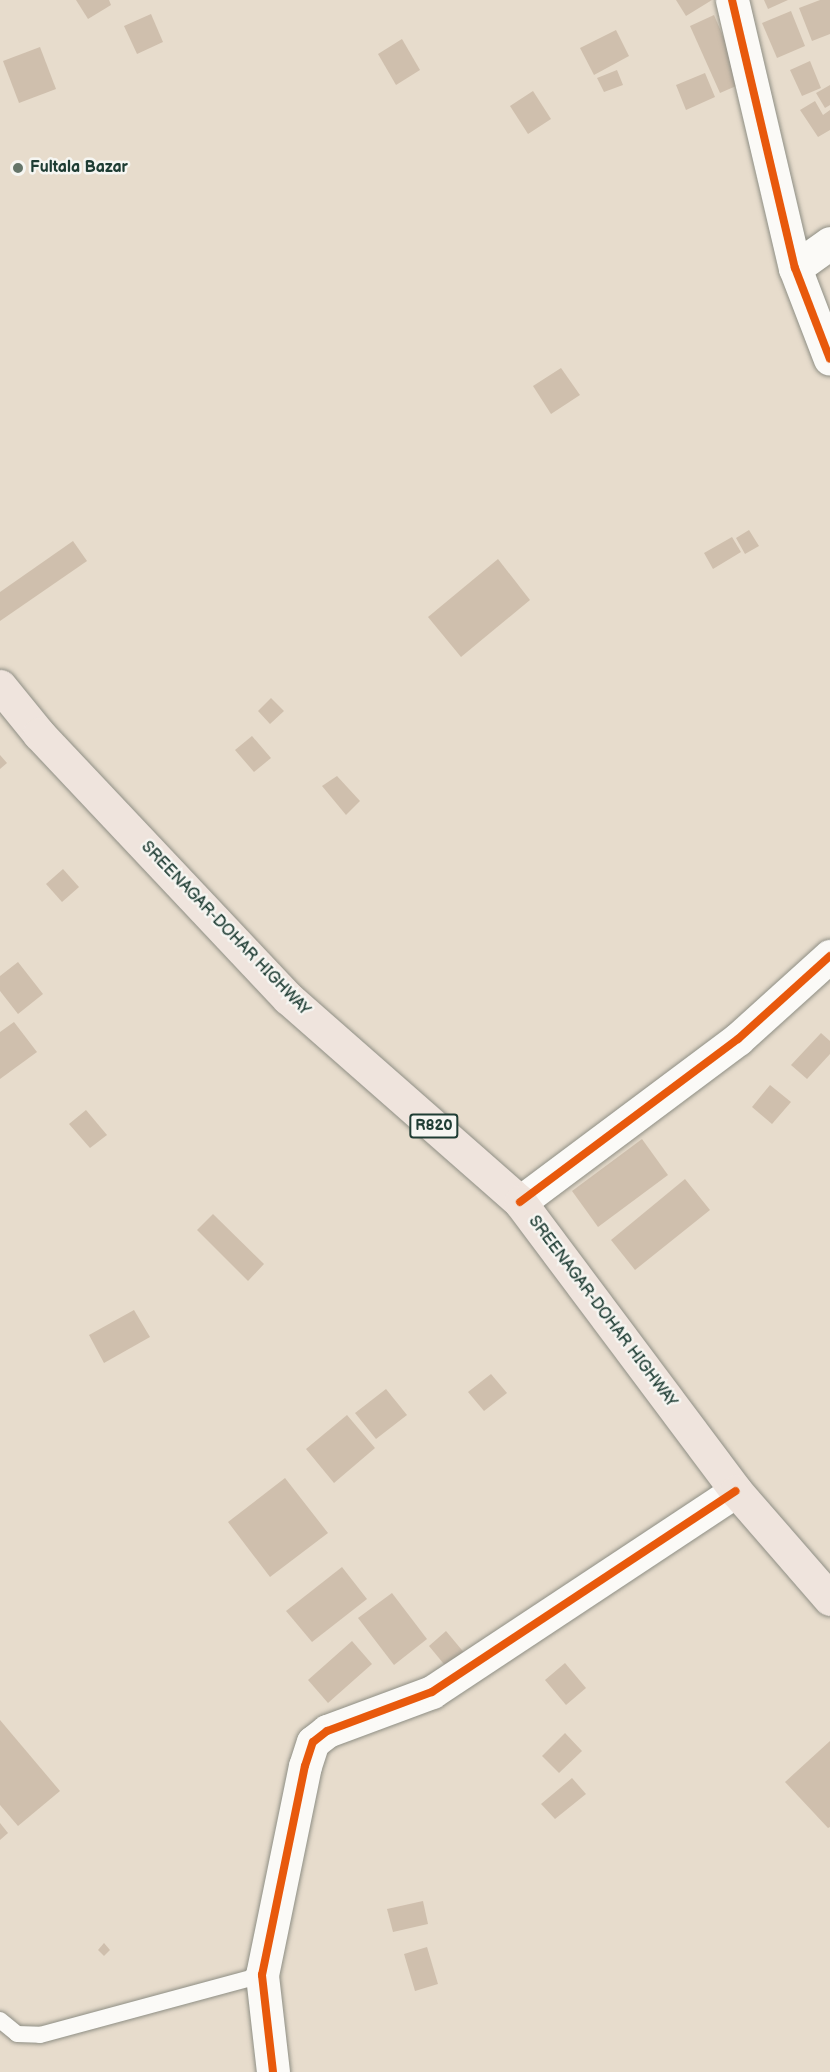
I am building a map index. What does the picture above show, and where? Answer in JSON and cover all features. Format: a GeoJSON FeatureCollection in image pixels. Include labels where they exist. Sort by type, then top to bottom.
{"type":"FeatureCollection","features":[{"type":"Feature","properties":{"kind":"main road","name":"SREENAGAR-DOHAR HIGHWAY"},"geometry":{"type":"LineString","coordinates":[[0,686],[39,734],[288,998],[520,1202],[736,1491],[830,1599]]}},
{"type":"Feature","properties":{"kind":"street"},"geometry":{"type":"LineString","coordinates":[[732,0],[795,268],[830,359]]}},
{"type":"Feature","properties":{"kind":"street"},"geometry":{"type":"LineString","coordinates":[[795,268],[830,243]]}},
{"type":"Feature","properties":{"kind":"street"},"geometry":{"type":"LineString","coordinates":[[520,1202],[738,1039],[830,956]]}},
{"type":"Feature","properties":{"kind":"street"},"geometry":{"type":"LineString","coordinates":[[273,2072],[262,1975],[305,1766],[313,1742],[327,1731],[432,1692],[736,1491]]}},
{"type":"Feature","properties":{"kind":"lane"},"geometry":{"type":"LineString","coordinates":[[0,2020],[17,2034],[40,2035],[262,1975]]}},
{"type":"Feature","properties":{"kind":"building"},"geometry":{"type":"Polygon","coordinates":[[[76,0],[109,0],[111,5],[88,19],[76,0]]]}},
{"type":"Feature","properties":{"kind":"building"},"geometry":{"type":"Polygon","coordinates":[[[676,0],[712,0],[686,16],[676,0]]]}},
{"type":"Feature","properties":{"kind":"building"},"geometry":{"type":"Polygon","coordinates":[[[764,0],[788,0],[768,9],[764,0]]]}},
{"type":"Feature","properties":{"kind":"building"},"geometry":{"type":"Polygon","coordinates":[[[820,0],[830,0],[830,34],[812,41],[799,8],[820,0]]]}},
{"type":"Feature","properties":{"kind":"building"},"geometry":{"type":"Polygon","coordinates":[[[791,11],[805,46],[777,58],[762,23],[791,11]]]}},
{"type":"Feature","properties":{"kind":"building"},"geometry":{"type":"Polygon","coordinates":[[[151,14],[163,42],[137,54],[124,26],[151,14]]]}},
{"type":"Feature","properties":{"kind":"building"},"geometry":{"type":"Polygon","coordinates":[[[714,15],[743,83],[720,93],[690,26],[714,15]]]}},
{"type":"Feature","properties":{"kind":"building"},"geometry":{"type":"Polygon","coordinates":[[[616,30],[629,56],[594,75],[580,48],[616,30]]]}},
{"type":"Feature","properties":{"kind":"building"},"geometry":{"type":"Polygon","coordinates":[[[402,39],[420,70],[396,85],[378,54],[402,39]]]}},
{"type":"Feature","properties":{"kind":"building"},"geometry":{"type":"Polygon","coordinates":[[[40,47],[56,89],[19,103],[3,61],[40,47]]]}},
{"type":"Feature","properties":{"kind":"building"},"geometry":{"type":"Polygon","coordinates":[[[810,61],[821,88],[802,96],[790,70],[810,61]]]}},
{"type":"Feature","properties":{"kind":"building"},"geometry":{"type":"Polygon","coordinates":[[[617,70],[623,85],[604,92],[597,78],[617,70]]]}},
{"type":"Feature","properties":{"kind":"building"},"geometry":{"type":"Polygon","coordinates":[[[705,73],[715,97],[686,110],[676,85],[705,73]]]}},
{"type":"Feature","properties":{"kind":"building"},"geometry":{"type":"Polygon","coordinates":[[[830,85],[830,105],[825,108],[816,93],[830,85]]]}},
{"type":"Feature","properties":{"kind":"building"},"geometry":{"type":"Polygon","coordinates":[[[533,91],[551,119],[528,134],[510,106],[533,91]]]}},
{"type":"Feature","properties":{"kind":"building"},"geometry":{"type":"Polygon","coordinates":[[[815,101],[823,115],[830,110],[830,130],[818,137],[800,110],[815,101]]]}},
{"type":"Feature","properties":{"kind":"building"},"geometry":{"type":"Polygon","coordinates":[[[561,368],[580,395],[551,414],[533,386],[561,368]]]}},
{"type":"Feature","properties":{"kind":"building"},"geometry":{"type":"Polygon","coordinates":[[[749,530],[759,546],[745,554],[736,538],[749,530]]]}},
{"type":"Feature","properties":{"kind":"building"},"geometry":{"type":"Polygon","coordinates":[[[732,537],[741,552],[713,569],[704,553],[732,537]]]}},
{"type":"Feature","properties":{"kind":"building"},"geometry":{"type":"Polygon","coordinates":[[[73,541],[87,561],[0,621],[0,592],[73,541]]]}},
{"type":"Feature","properties":{"kind":"building"},"geometry":{"type":"Polygon","coordinates":[[[498,559],[530,600],[461,657],[428,617],[498,559]]]}},
{"type":"Feature","properties":{"kind":"building"},"geometry":{"type":"Polygon","coordinates":[[[271,698],[284,711],[270,724],[258,711],[271,698]]]}},
{"type":"Feature","properties":{"kind":"building"},"geometry":{"type":"Polygon","coordinates":[[[252,736],[271,758],[254,772],[235,750],[252,736]]]}},
{"type":"Feature","properties":{"kind":"building"},"geometry":{"type":"Polygon","coordinates":[[[0,755],[7,763],[0,769],[0,755]]]}},
{"type":"Feature","properties":{"kind":"building"},"geometry":{"type":"Polygon","coordinates":[[[337,776],[360,801],[346,815],[322,786],[337,776]]]}},
{"type":"Feature","properties":{"kind":"building"},"geometry":{"type":"Polygon","coordinates":[[[63,869],[79,887],[62,902],[46,884],[63,869]]]}},
{"type":"Feature","properties":{"kind":"building"},"geometry":{"type":"Polygon","coordinates":[[[18,962],[43,994],[18,1014],[0,991],[0,976],[18,962]]]}},
{"type":"Feature","properties":{"kind":"building"},"geometry":{"type":"Polygon","coordinates":[[[14,1022],[37,1052],[0,1079],[0,1032],[14,1022]]]}},
{"type":"Feature","properties":{"kind":"building"},"geometry":{"type":"Polygon","coordinates":[[[821,1033],[830,1041],[830,1054],[807,1079],[791,1065],[821,1033]]]}},
{"type":"Feature","properties":{"kind":"building"},"geometry":{"type":"Polygon","coordinates":[[[770,1085],[791,1102],[772,1124],[752,1107],[770,1085]]]}},
{"type":"Feature","properties":{"kind":"building"},"geometry":{"type":"Polygon","coordinates":[[[86,1110],[107,1135],[90,1148],[69,1124],[86,1110]]]}},
{"type":"Feature","properties":{"kind":"building"},"geometry":{"type":"Polygon","coordinates":[[[642,1139],[668,1175],[598,1227],[572,1191],[642,1139]]]}},
{"type":"Feature","properties":{"kind":"building"},"geometry":{"type":"Polygon","coordinates":[[[685,1179],[710,1210],[635,1270],[611,1240],[685,1179]]]}},
{"type":"Feature","properties":{"kind":"building"},"geometry":{"type":"Polygon","coordinates":[[[213,1214],[264,1264],[248,1281],[197,1230],[213,1214]]]}},
{"type":"Feature","properties":{"kind":"building"},"geometry":{"type":"Polygon","coordinates":[[[134,1310],[150,1337],[104,1363],[89,1335],[134,1310]]]}},
{"type":"Feature","properties":{"kind":"building"},"geometry":{"type":"Polygon","coordinates":[[[491,1374],[507,1393],[484,1411],[468,1392],[491,1374]]]}},
{"type":"Feature","properties":{"kind":"building"},"geometry":{"type":"Polygon","coordinates":[[[386,1389],[407,1415],[376,1439],[355,1413],[386,1389]]]}},
{"type":"Feature","properties":{"kind":"building"},"geometry":{"type":"Polygon","coordinates":[[[347,1415],[375,1448],[334,1483],[306,1449],[347,1415]]]}},
{"type":"Feature","properties":{"kind":"building"},"geometry":{"type":"Polygon","coordinates":[[[285,1478],[328,1533],[270,1577],[228,1522],[285,1478]]]}},
{"type":"Feature","properties":{"kind":"building"},"geometry":{"type":"Polygon","coordinates":[[[342,1567],[367,1599],[312,1642],[286,1611],[342,1567]]]}},
{"type":"Feature","properties":{"kind":"building"},"geometry":{"type":"Polygon","coordinates":[[[392,1593],[427,1639],[394,1665],[358,1618],[392,1593]]]}},
{"type":"Feature","properties":{"kind":"building"},"geometry":{"type":"Polygon","coordinates":[[[446,1631],[466,1655],[448,1669],[429,1646],[446,1631]]]}},
{"type":"Feature","properties":{"kind":"building"},"geometry":{"type":"Polygon","coordinates":[[[352,1641],[372,1664],[328,1703],[308,1680],[352,1641]]]}},
{"type":"Feature","properties":{"kind":"building"},"geometry":{"type":"Polygon","coordinates":[[[565,1663],[586,1688],[566,1705],[545,1680],[565,1663]]]}},
{"type":"Feature","properties":{"kind":"building"},"geometry":{"type":"Polygon","coordinates":[[[0,1720],[60,1791],[18,1826],[0,1805],[0,1720]]]}},
{"type":"Feature","properties":{"kind":"building"},"geometry":{"type":"Polygon","coordinates":[[[565,1733],[582,1751],[559,1773],[542,1756],[565,1733]]]}},
{"type":"Feature","properties":{"kind":"building"},"geometry":{"type":"Polygon","coordinates":[[[830,1741],[830,1827],[828,1828],[785,1782],[830,1741]]]}},
{"type":"Feature","properties":{"kind":"building"},"geometry":{"type":"Polygon","coordinates":[[[572,1778],[586,1794],[555,1819],[541,1804],[572,1778]]]}},
{"type":"Feature","properties":{"kind":"building"},"geometry":{"type":"Polygon","coordinates":[[[0,1823],[8,1833],[0,1840],[0,1823]]]}},
{"type":"Feature","properties":{"kind":"building"},"geometry":{"type":"Polygon","coordinates":[[[423,1901],[428,1924],[393,1932],[387,1909],[423,1901]]]}},
{"type":"Feature","properties":{"kind":"building"},"geometry":{"type":"Polygon","coordinates":[[[104,1943],[110,1950],[104,1956],[98,1950],[104,1943]]]}},
{"type":"Feature","properties":{"kind":"building"},"geometry":{"type":"Polygon","coordinates":[[[427,1947],[438,1984],[415,1991],[404,1954],[427,1947]]]}},
{"type":"Feature","properties":{"kind":"cycle path"},"geometry":{"type":"LineString","coordinates":[[732,0],[795,268],[830,359]]}},
{"type":"Feature","properties":{"kind":"cycle path"},"geometry":{"type":"LineString","coordinates":[[520,1202],[738,1039],[830,956]]}},
{"type":"Feature","properties":{"kind":"cycle path"},"geometry":{"type":"LineString","coordinates":[[273,2072],[262,1975],[305,1766],[313,1742],[327,1731],[432,1692],[736,1491]]}},
{"type":"Feature","properties":{"kind":"place","name":"Fultala Bazar"},"geometry":{"type":"Point","coordinates":[18,168]}}]}
